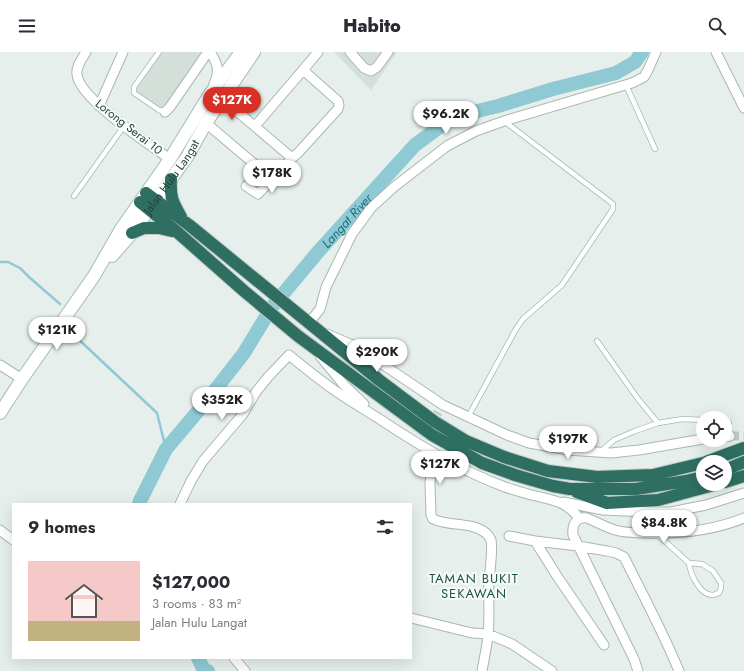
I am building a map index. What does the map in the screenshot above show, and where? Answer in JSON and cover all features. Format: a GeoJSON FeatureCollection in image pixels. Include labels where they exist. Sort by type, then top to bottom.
{"type":"FeatureCollection","features":[{"type":"Feature","properties":{"kind":"highway"},"geometry":{"type":"LineString","coordinates":[[171,179],[170,194],[173,204],[183,221]]}},
{"type":"Feature","properties":{"kind":"highway"},"geometry":{"type":"LineString","coordinates":[[147,201],[183,221],[380,380],[436,422],[466,441],[504,458],[548,471],[597,477],[653,475],[696,465]]}},
{"type":"Feature","properties":{"kind":"highway"},"geometry":{"type":"LineString","coordinates":[[147,201],[176,232],[298,336],[432,435],[482,463],[515,475],[553,486],[570,489],[636,488],[686,482],[696,479]]}},
{"type":"Feature","properties":{"kind":"highway"},"geometry":{"type":"LineString","coordinates":[[132,233],[144,228],[159,228],[176,232]]}},
{"type":"Feature","properties":{"kind":"highway"},"geometry":{"type":"LineString","coordinates":[[725,455],[744,448]]}},
{"type":"Feature","properties":{"kind":"highway"},"geometry":{"type":"LineString","coordinates":[[732,467],[744,462]]}},
{"type":"Feature","properties":{"kind":"highway"},"geometry":{"type":"LineString","coordinates":[[732,480],[744,476]]}},
{"type":"Feature","properties":{"kind":"highway"},"geometry":{"type":"LineString","coordinates":[[570,489],[607,504],[658,500],[696,490]]}},
{"type":"Feature","properties":{"kind":"main road","name":"Jalan Hulu Langat"},"geometry":{"type":"LineString","coordinates":[[94,276],[132,233],[147,201],[170,159],[210,94],[241,52]]}},
{"type":"Feature","properties":{"kind":"main road","name":"Jalan Hulu Langat"},"geometry":{"type":"LineString","coordinates":[[0,413],[94,276],[121,229],[147,201],[171,179],[187,157],[206,123],[254,52]]}},
{"type":"Feature","properties":{"kind":"street","name":"Lorong Serai 10"},"geometry":{"type":"LineString","coordinates":[[86,52],[78,67],[77,75],[80,83],[99,106],[170,159]]}},
{"type":"Feature","properties":{"kind":"street"},"geometry":{"type":"LineString","coordinates":[[99,106],[124,52]]}},
{"type":"Feature","properties":{"kind":"street"},"geometry":{"type":"LineString","coordinates":[[166,112],[209,52],[217,65],[218,75],[210,94]]}},
{"type":"Feature","properties":{"kind":"street"},"geometry":{"type":"LineString","coordinates":[[255,126],[318,52]]}},
{"type":"Feature","properties":{"kind":"street"},"geometry":{"type":"LineString","coordinates":[[350,52],[364,68],[371,71],[377,67],[388,52]]}},
{"type":"Feature","properties":{"kind":"street"},"geometry":{"type":"LineString","coordinates":[[656,52],[644,77],[626,85],[504,121],[476,131],[447,146],[394,187],[371,208],[352,234],[326,286],[320,309],[310,323],[357,347],[441,408],[468,417],[529,444],[568,450],[611,453],[639,450],[696,440]]}},
{"type":"Feature","properties":{"kind":"street"},"geometry":{"type":"LineString","coordinates":[[716,52],[744,108]]}},
{"type":"Feature","properties":{"kind":"street"},"geometry":{"type":"LineString","coordinates":[[246,186],[258,194],[338,109],[338,102],[304,70]]}},
{"type":"Feature","properties":{"kind":"street"},"geometry":{"type":"LineString","coordinates":[[222,100],[292,158]]}},
{"type":"Feature","properties":{"kind":"street"},"geometry":{"type":"LineString","coordinates":[[206,123],[272,179]]}},
{"type":"Feature","properties":{"kind":"street"},"geometry":{"type":"LineString","coordinates":[[311,345],[343,384],[378,418]]}},
{"type":"Feature","properties":{"kind":"street"},"geometry":{"type":"LineString","coordinates":[[180,503],[203,461],[243,414],[256,392],[268,377],[289,355],[339,393],[378,418],[420,441],[433,454],[505,487],[558,502],[567,506],[579,518]]}},
{"type":"Feature","properties":{"kind":"street"},"geometry":{"type":"LineString","coordinates":[[0,365],[22,380]]}},
{"type":"Feature","properties":{"kind":"street"},"geometry":{"type":"LineString","coordinates":[[433,454],[430,483],[430,514],[433,519],[473,527],[487,534],[491,540],[488,634],[482,671]]}},
{"type":"Feature","properties":{"kind":"street"},"geometry":{"type":"LineString","coordinates":[[706,505],[744,489]]}},
{"type":"Feature","properties":{"kind":"street"},"geometry":{"type":"LineString","coordinates":[[528,494],[603,510],[671,512],[706,505],[744,493]]}},
{"type":"Feature","properties":{"kind":"street"},"geometry":{"type":"LineString","coordinates":[[579,518],[587,518],[614,530],[657,534],[689,533],[730,524],[744,518]]}},
{"type":"Feature","properties":{"kind":"street"},"geometry":{"type":"LineString","coordinates":[[579,518],[574,526],[573,535],[638,671]]}},
{"type":"Feature","properties":{"kind":"street"},"geometry":{"type":"LineString","coordinates":[[0,530],[12,539]]}},
{"type":"Feature","properties":{"kind":"street"},"geometry":{"type":"LineString","coordinates":[[509,536],[535,541],[578,546],[616,553],[624,557],[670,648],[679,671]]}},
{"type":"Feature","properties":{"kind":"street"},"geometry":{"type":"LineString","coordinates":[[535,541],[604,645]]}},
{"type":"Feature","properties":{"kind":"street"},"geometry":{"type":"LineString","coordinates":[[412,618],[472,633],[488,634],[512,644],[552,671]]}},
{"type":"Feature","properties":{"kind":"street"},"geometry":{"type":"LineString","coordinates":[[235,659],[245,671]]}},
{"type":"Feature","properties":{"kind":"lane"},"geometry":{"type":"LineString","coordinates":[[159,52],[134,87],[134,93],[159,110],[166,112]]}},
{"type":"Feature","properties":{"kind":"lane"},"geometry":{"type":"LineString","coordinates":[[626,85],[654,149]]}},
{"type":"Feature","properties":{"kind":"lane"},"geometry":{"type":"LineString","coordinates":[[468,417],[516,329],[523,319],[562,285],[613,209],[613,204],[504,121]]}},
{"type":"Feature","properties":{"kind":"lane"},"geometry":{"type":"LineString","coordinates":[[74,196],[124,126]]}},
{"type":"Feature","properties":{"kind":"lane"},"geometry":{"type":"LineString","coordinates":[[597,341],[638,399],[658,423]]}},
{"type":"Feature","properties":{"kind":"lane"},"geometry":{"type":"LineString","coordinates":[[600,452],[614,440],[658,423],[696,420]]}},
{"type":"Feature","properties":{"kind":"lane"},"geometry":{"type":"LineString","coordinates":[[657,534],[689,562],[702,564],[713,571],[721,583],[719,593],[713,595],[705,593],[698,586],[691,572],[689,562]]}},
{"type":"Feature","properties":{"kind":"shaded area"},"geometry":{"type":"Polygon","coordinates":[[[162,52],[204,52],[165,109],[159,108],[136,92],[136,87],[162,52]]]}},
{"type":"Feature","properties":{"kind":"shaded area"},"geometry":{"type":"Polygon","coordinates":[[[334,52],[397,52],[371,90],[334,52]]]}},
{"type":"Feature","properties":{"kind":"waterway","name":"Langat River"},"geometry":{"type":"LineString","coordinates":[[139,503],[166,449],[205,403],[244,353],[272,307],[318,252],[415,145],[453,117],[616,73],[635,62],[642,52]]}},
{"type":"Feature","properties":{"kind":"waterway"},"geometry":{"type":"LineString","coordinates":[[0,262],[8,262],[20,268],[60,304]]}},
{"type":"Feature","properties":{"kind":"waterway"},"geometry":{"type":"LineString","coordinates":[[75,336],[157,413],[166,449]]}},
{"type":"Feature","properties":{"kind":"waterway","name":"Langat River"},"geometry":{"type":"LineString","coordinates":[[198,659],[204,670],[208,671]]}},
{"type":"Feature","properties":{"kind":"tunnel"},"geometry":{"type":"LineString","coordinates":[[423,437],[438,412]]}},
{"type":"Feature","properties":{"kind":"tunnel"},"geometry":{"type":"LineString","coordinates":[[732,436],[744,436]]}},
{"type":"Feature","properties":{"kind":"district","name":"TAMAN BUKIT SEKAWAN"},"geometry":{"type":"Point","coordinates":[474,586]}}]}
